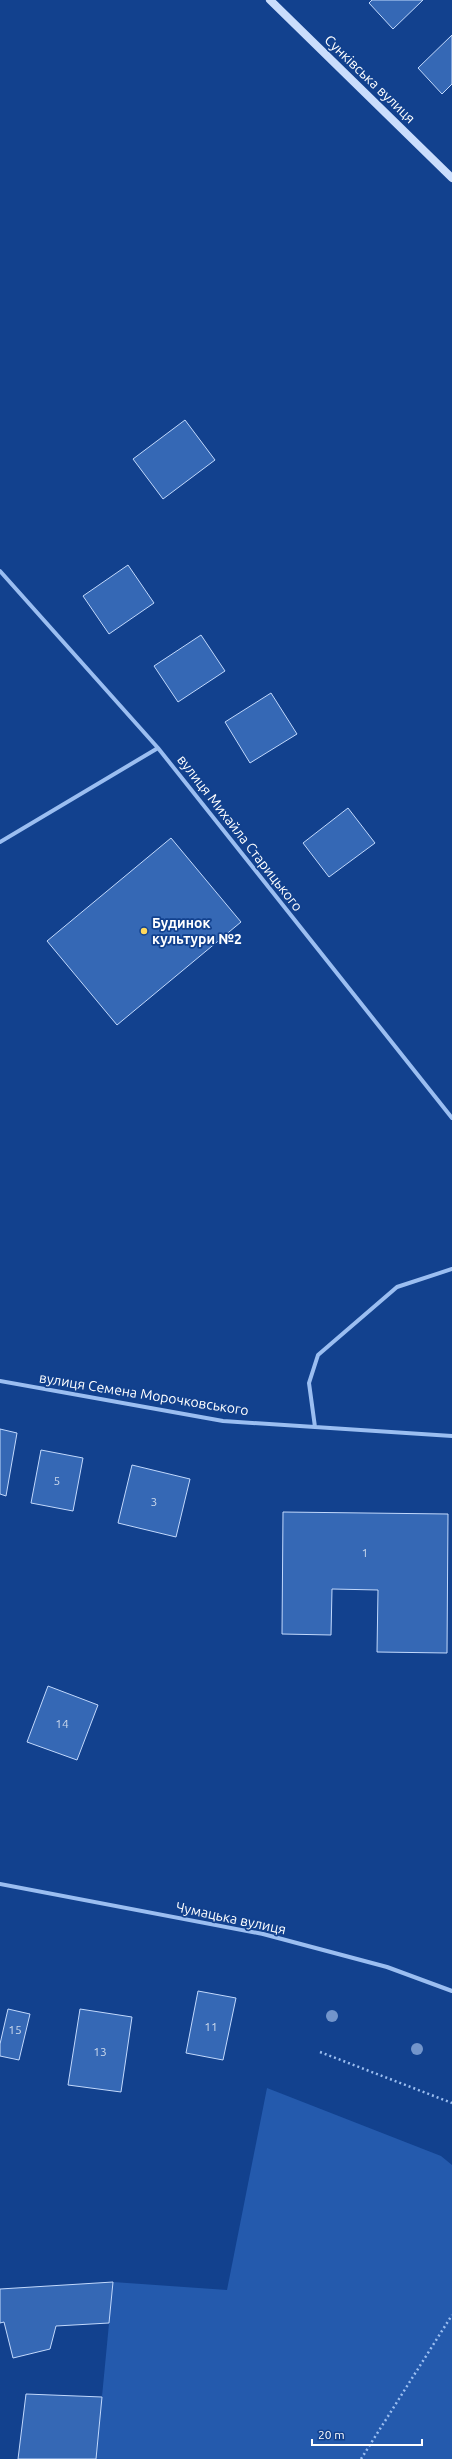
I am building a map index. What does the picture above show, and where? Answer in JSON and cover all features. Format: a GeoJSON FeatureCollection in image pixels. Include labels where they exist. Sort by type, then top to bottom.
{"type":"FeatureCollection","features":[{"type":"Feature","properties":{"kind":"street","name":"Сунківська вулиця"},"geometry":{"type":"LineString","coordinates":[[270,0],[452,178]]}},
{"type":"Feature","properties":{"kind":"street","name":"вулиця Михайла Старицького"},"geometry":{"type":"LineString","coordinates":[[0,571],[158,748],[452,1118]]}},
{"type":"Feature","properties":{"kind":"street"},"geometry":{"type":"LineString","coordinates":[[0,842],[158,748]]}},
{"type":"Feature","properties":{"kind":"street"},"geometry":{"type":"LineString","coordinates":[[315,1427],[309,1383],[318,1355],[397,1287],[452,1269]]}},
{"type":"Feature","properties":{"kind":"street","name":"вулиця Семена Морочковського"},"geometry":{"type":"LineString","coordinates":[[0,1381],[223,1421],[452,1436]]}},
{"type":"Feature","properties":{"kind":"street","name":"Чумацька вулиця"},"geometry":{"type":"LineString","coordinates":[[0,1884],[263,1934],[387,1967],[452,1991]]}},
{"type":"Feature","properties":{"kind":"path"},"geometry":{"type":"LineString","coordinates":[[320,2052],[452,2103]]}},
{"type":"Feature","properties":{"kind":"path"},"geometry":{"type":"LineString","coordinates":[[360,2459],[452,2315]]}},
{"type":"Feature","properties":{"kind":"shaded area"},"geometry":{"type":"Polygon","coordinates":[[[267,2088],[441,2156],[452,2165],[452,2459],[96,2459],[113,2282],[227,2290],[267,2088]]]}},
{"type":"Feature","properties":{"kind":"building"},"geometry":{"type":"Polygon","coordinates":[[[372,0],[423,0],[393,29],[369,3],[372,0]]]}},
{"type":"Feature","properties":{"kind":"building"},"geometry":{"type":"Polygon","coordinates":[[[452,35],[452,84],[442,94],[418,68],[452,35]]]}},
{"type":"Feature","properties":{"kind":"building"},"geometry":{"type":"Polygon","coordinates":[[[185,420],[215,460],[163,499],[133,459],[185,420]]]}},
{"type":"Feature","properties":{"kind":"building"},"geometry":{"type":"Polygon","coordinates":[[[128,565],[154,603],[109,634],[83,596],[128,565]]]}},
{"type":"Feature","properties":{"kind":"building"},"geometry":{"type":"Polygon","coordinates":[[[201,635],[225,671],[178,702],[154,666],[201,635]]]}},
{"type":"Feature","properties":{"kind":"building"},"geometry":{"type":"Polygon","coordinates":[[[271,693],[297,734],[250,763],[225,722],[271,693]]]}},
{"type":"Feature","properties":{"kind":"building"},"geometry":{"type":"Polygon","coordinates":[[[348,808],[375,843],[329,877],[303,843],[348,808]]]}},
{"type":"Feature","properties":{"kind":"building","name":"Будинок культури №2"},"geometry":{"type":"Polygon","coordinates":[[[171,838],[241,922],[117,1025],[47,941],[171,838]]]}},
{"type":"Feature","properties":{"kind":"building"},"geometry":{"type":"Polygon","coordinates":[[[0,1429],[17,1433],[6,1496],[0,1494],[0,1429]]]}},
{"type":"Feature","properties":{"kind":"building"},"geometry":{"type":"Polygon","coordinates":[[[41,1450],[83,1458],[73,1511],[31,1503],[41,1450]]]}},
{"type":"Feature","properties":{"kind":"building"},"geometry":{"type":"Polygon","coordinates":[[[132,1465],[190,1479],[176,1537],[118,1523],[132,1465]]]}},
{"type":"Feature","properties":{"kind":"building"},"geometry":{"type":"Polygon","coordinates":[[[283,1512],[448,1514],[447,1653],[377,1652],[378,1590],[332,1589],[331,1635],[282,1634],[283,1512]]]}},
{"type":"Feature","properties":{"kind":"building"},"geometry":{"type":"Polygon","coordinates":[[[48,1686],[98,1705],[77,1760],[27,1742],[48,1686]]]}},
{"type":"Feature","properties":{"kind":"building"},"geometry":{"type":"Polygon","coordinates":[[[198,1991],[236,1998],[223,2060],[186,2053],[198,1991]]]}},
{"type":"Feature","properties":{"kind":"building"},"geometry":{"type":"Polygon","coordinates":[[[8,2009],[30,2014],[19,2060],[0,2056],[0,2044],[8,2009]]]}},
{"type":"Feature","properties":{"kind":"building"},"geometry":{"type":"Polygon","coordinates":[[[80,2009],[132,2017],[121,2092],[68,2085],[80,2009]]]}},
{"type":"Feature","properties":{"kind":"building"},"geometry":{"type":"Polygon","coordinates":[[[113,2282],[109,2323],[56,2326],[50,2349],[13,2358],[4,2322],[0,2323],[0,2289],[113,2282]]]}},
{"type":"Feature","properties":{"kind":"building"},"geometry":{"type":"Polygon","coordinates":[[[26,2394],[102,2397],[96,2459],[18,2459],[26,2394]]]}},
{"type":"Feature","properties":{"kind":"place","name":"Будинок культури №2"},"geometry":{"type":"Point","coordinates":[144,931]}}]}
